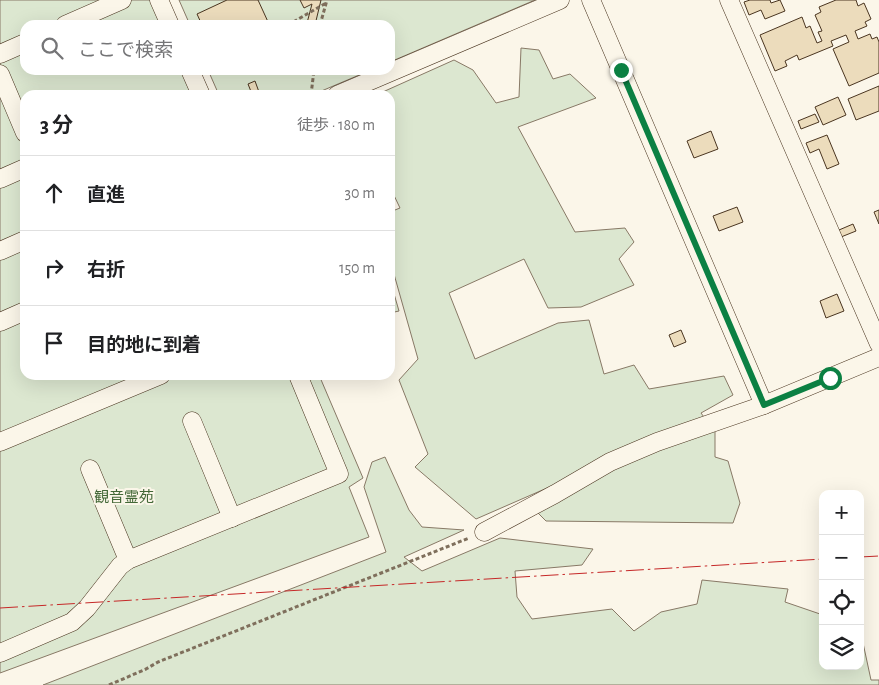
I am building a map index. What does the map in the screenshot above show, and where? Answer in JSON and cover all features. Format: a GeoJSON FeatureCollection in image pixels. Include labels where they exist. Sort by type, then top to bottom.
{"type":"FeatureCollection","features":[{"type":"Feature","properties":{"kind":"street"},"geometry":{"type":"LineString","coordinates":[[76,20],[122,0]]}},
{"type":"Feature","properties":{"kind":"street"},"geometry":{"type":"LineString","coordinates":[[159,0],[168,20]]}},
{"type":"Feature","properties":{"kind":"street"},"geometry":{"type":"LineString","coordinates":[[395,71],[560,0]]}},
{"type":"Feature","properties":{"kind":"street"},"geometry":{"type":"LineString","coordinates":[[591,0],[764,405]]}},
{"type":"Feature","properties":{"kind":"street"},"geometry":{"type":"LineString","coordinates":[[728,0],[879,344]]}},
{"type":"Feature","properties":{"kind":"street"},"geometry":{"type":"LineString","coordinates":[[0,54],[20,45]]}},
{"type":"Feature","properties":{"kind":"street"},"geometry":{"type":"LineString","coordinates":[[0,74],[20,121]]}},
{"type":"Feature","properties":{"kind":"street"},"geometry":{"type":"LineString","coordinates":[[192,75],[197,90]]}},
{"type":"Feature","properties":{"kind":"street"},"geometry":{"type":"LineString","coordinates":[[350,90],[385,75]]}},
{"type":"Feature","properties":{"kind":"street"},"geometry":{"type":"LineString","coordinates":[[0,179],[20,170]]}},
{"type":"Feature","properties":{"kind":"street"},"geometry":{"type":"LineString","coordinates":[[0,251],[20,242]]}},
{"type":"Feature","properties":{"kind":"street"},"geometry":{"type":"LineString","coordinates":[[0,322],[20,314]]}},
{"type":"Feature","properties":{"kind":"street"},"geometry":{"type":"LineString","coordinates":[[484,532],[610,462],[657,442],[764,405],[879,357]]}},
{"type":"Feature","properties":{"kind":"street"},"geometry":{"type":"LineString","coordinates":[[0,442],[149,380]]}},
{"type":"Feature","properties":{"kind":"street"},"geometry":{"type":"LineString","coordinates":[[0,653],[72,622],[87,608],[120,566],[128,560],[339,474],[300,380]]}},
{"type":"Feature","properties":{"kind":"street"},"geometry":{"type":"LineString","coordinates":[[192,421],[232,518]]}},
{"type":"Feature","properties":{"kind":"street"},"geometry":{"type":"LineString","coordinates":[[90,468],[128,560]]}},
{"type":"Feature","properties":{"kind":"path"},"geometry":{"type":"LineString","coordinates":[[296,20],[327,1]]}},
{"type":"Feature","properties":{"kind":"path"},"geometry":{"type":"LineString","coordinates":[[321,20],[327,1]]}},
{"type":"Feature","properties":{"kind":"path"},"geometry":{"type":"LineString","coordinates":[[312,90],[313,75]]}},
{"type":"Feature","properties":{"kind":"path"},"geometry":{"type":"LineString","coordinates":[[109,685],[158,662],[484,532]]}},
{"type":"Feature","properties":{"kind":"green space","name":"観音霊苑"},"geometry":{"type":"Polygon","coordinates":[[[0,0],[167,0],[176,20],[20,20],[20,75],[199,75],[206,90],[20,90],[20,380],[321,380],[363,478],[349,487],[369,537],[0,673],[0,0]]]}},
{"type":"Feature","properties":{"kind":"green space"},"geometry":{"type":"Polygon","coordinates":[[[179,0],[535,0],[395,60],[395,20],[188,20],[179,0]]]}},
{"type":"Feature","properties":{"kind":"green space"},"geometry":{"type":"Polygon","coordinates":[[[521,48],[539,50],[553,79],[570,74],[596,98],[518,127],[575,232],[625,228],[634,242],[619,259],[634,285],[581,307],[548,308],[524,259],[449,293],[475,359],[558,323],[589,320],[604,374],[634,365],[649,389],[724,376],[733,395],[701,413],[715,432],[715,457],[728,461],[740,503],[733,523],[546,521],[537,512],[570,478],[476,519],[415,467],[428,454],[399,380],[418,359],[395,278],[395,210],[400,208],[395,198],[395,90],[387,90],[454,60],[473,70],[496,103],[519,97],[521,48]]]}},
{"type":"Feature","properties":{"kind":"green space"},"geometry":{"type":"Polygon","coordinates":[[[210,75],[359,75],[324,90],[217,90],[210,75]]]}},
{"type":"Feature","properties":{"kind":"green space"},"geometry":{"type":"Polygon","coordinates":[[[395,297],[399,311],[395,312],[395,297]]]}},
{"type":"Feature","properties":{"kind":"green space"},"geometry":{"type":"Polygon","coordinates":[[[385,457],[409,510],[422,527],[464,530],[404,557],[422,571],[500,538],[593,549],[582,565],[515,571],[517,597],[532,619],[612,609],[634,631],[661,612],[697,604],[702,580],[788,589],[785,602],[819,614],[819,670],[864,670],[864,648],[871,680],[879,680],[879,685],[43,685],[386,552],[364,487],[372,462],[385,457]]]}},
{"type":"Feature","properties":{"kind":"building"},"geometry":{"type":"Polygon","coordinates":[[[227,0],[258,0],[267,20],[200,20],[197,14],[227,0]]]}},
{"type":"Feature","properties":{"kind":"building"},"geometry":{"type":"Polygon","coordinates":[[[300,0],[321,0],[316,20],[308,20],[312,4],[304,8],[300,0]]]}},
{"type":"Feature","properties":{"kind":"building"},"geometry":{"type":"Polygon","coordinates":[[[750,0],[770,0],[771,3],[780,0],[785,11],[765,19],[761,10],[749,15],[744,2],[750,0]]]}},
{"type":"Feature","properties":{"kind":"building"},"geometry":{"type":"Polygon","coordinates":[[[836,0],[856,0],[858,6],[864,3],[871,19],[865,22],[867,26],[855,31],[858,39],[870,34],[872,39],[877,37],[879,42],[879,73],[849,86],[833,49],[849,42],[846,35],[831,41],[833,46],[799,60],[797,55],[785,61],[787,66],[775,71],[760,35],[802,17],[806,28],[810,26],[817,43],[822,41],[818,32],[822,31],[815,15],[821,12],[819,7],[836,0]]]}},
{"type":"Feature","properties":{"kind":"building"},"geometry":{"type":"Polygon","coordinates":[[[255,81],[258,90],[250,90],[248,84],[255,81]]]}},
{"type":"Feature","properties":{"kind":"building"},"geometry":{"type":"Polygon","coordinates":[[[879,86],[879,111],[856,120],[848,99],[879,86]]]}},
{"type":"Feature","properties":{"kind":"building"},"geometry":{"type":"Polygon","coordinates":[[[838,97],[846,115],[823,125],[815,107],[838,97]]]}},
{"type":"Feature","properties":{"kind":"building"},"geometry":{"type":"Polygon","coordinates":[[[815,114],[819,122],[801,129],[798,121],[815,114]]]}},
{"type":"Feature","properties":{"kind":"building"},"geometry":{"type":"Polygon","coordinates":[[[711,131],[718,149],[694,158],[687,141],[711,131]]]}},
{"type":"Feature","properties":{"kind":"building"},"geometry":{"type":"Polygon","coordinates":[[[827,135],[839,164],[827,169],[819,149],[810,153],[806,143],[827,135]]]}},
{"type":"Feature","properties":{"kind":"building"},"geometry":{"type":"Polygon","coordinates":[[[737,207],[743,222],[719,231],[713,216],[737,207]]]}},
{"type":"Feature","properties":{"kind":"building"},"geometry":{"type":"Polygon","coordinates":[[[879,210],[879,224],[874,212],[879,210]]]}},
{"type":"Feature","properties":{"kind":"building"},"geometry":{"type":"Polygon","coordinates":[[[853,224],[856,231],[841,237],[839,230],[853,224]]]}},
{"type":"Feature","properties":{"kind":"building"},"geometry":{"type":"Polygon","coordinates":[[[837,294],[844,311],[826,318],[820,301],[837,294]]]}},
{"type":"Feature","properties":{"kind":"building"},"geometry":{"type":"Polygon","coordinates":[[[681,330],[686,342],[674,347],[669,335],[681,330]]]}},
{"type":"Feature","properties":{"kind":"power"},"geometry":{"type":"LineString","coordinates":[[864,557],[879,556]]}},
{"type":"Feature","properties":{"kind":"power"},"geometry":{"type":"LineString","coordinates":[[0,608],[819,559]]}},
{"type":"Feature","properties":{"kind":"route"},"geometry":{"type":"LineString","coordinates":[[621,70],[764,405],[830,378]]}}]}
